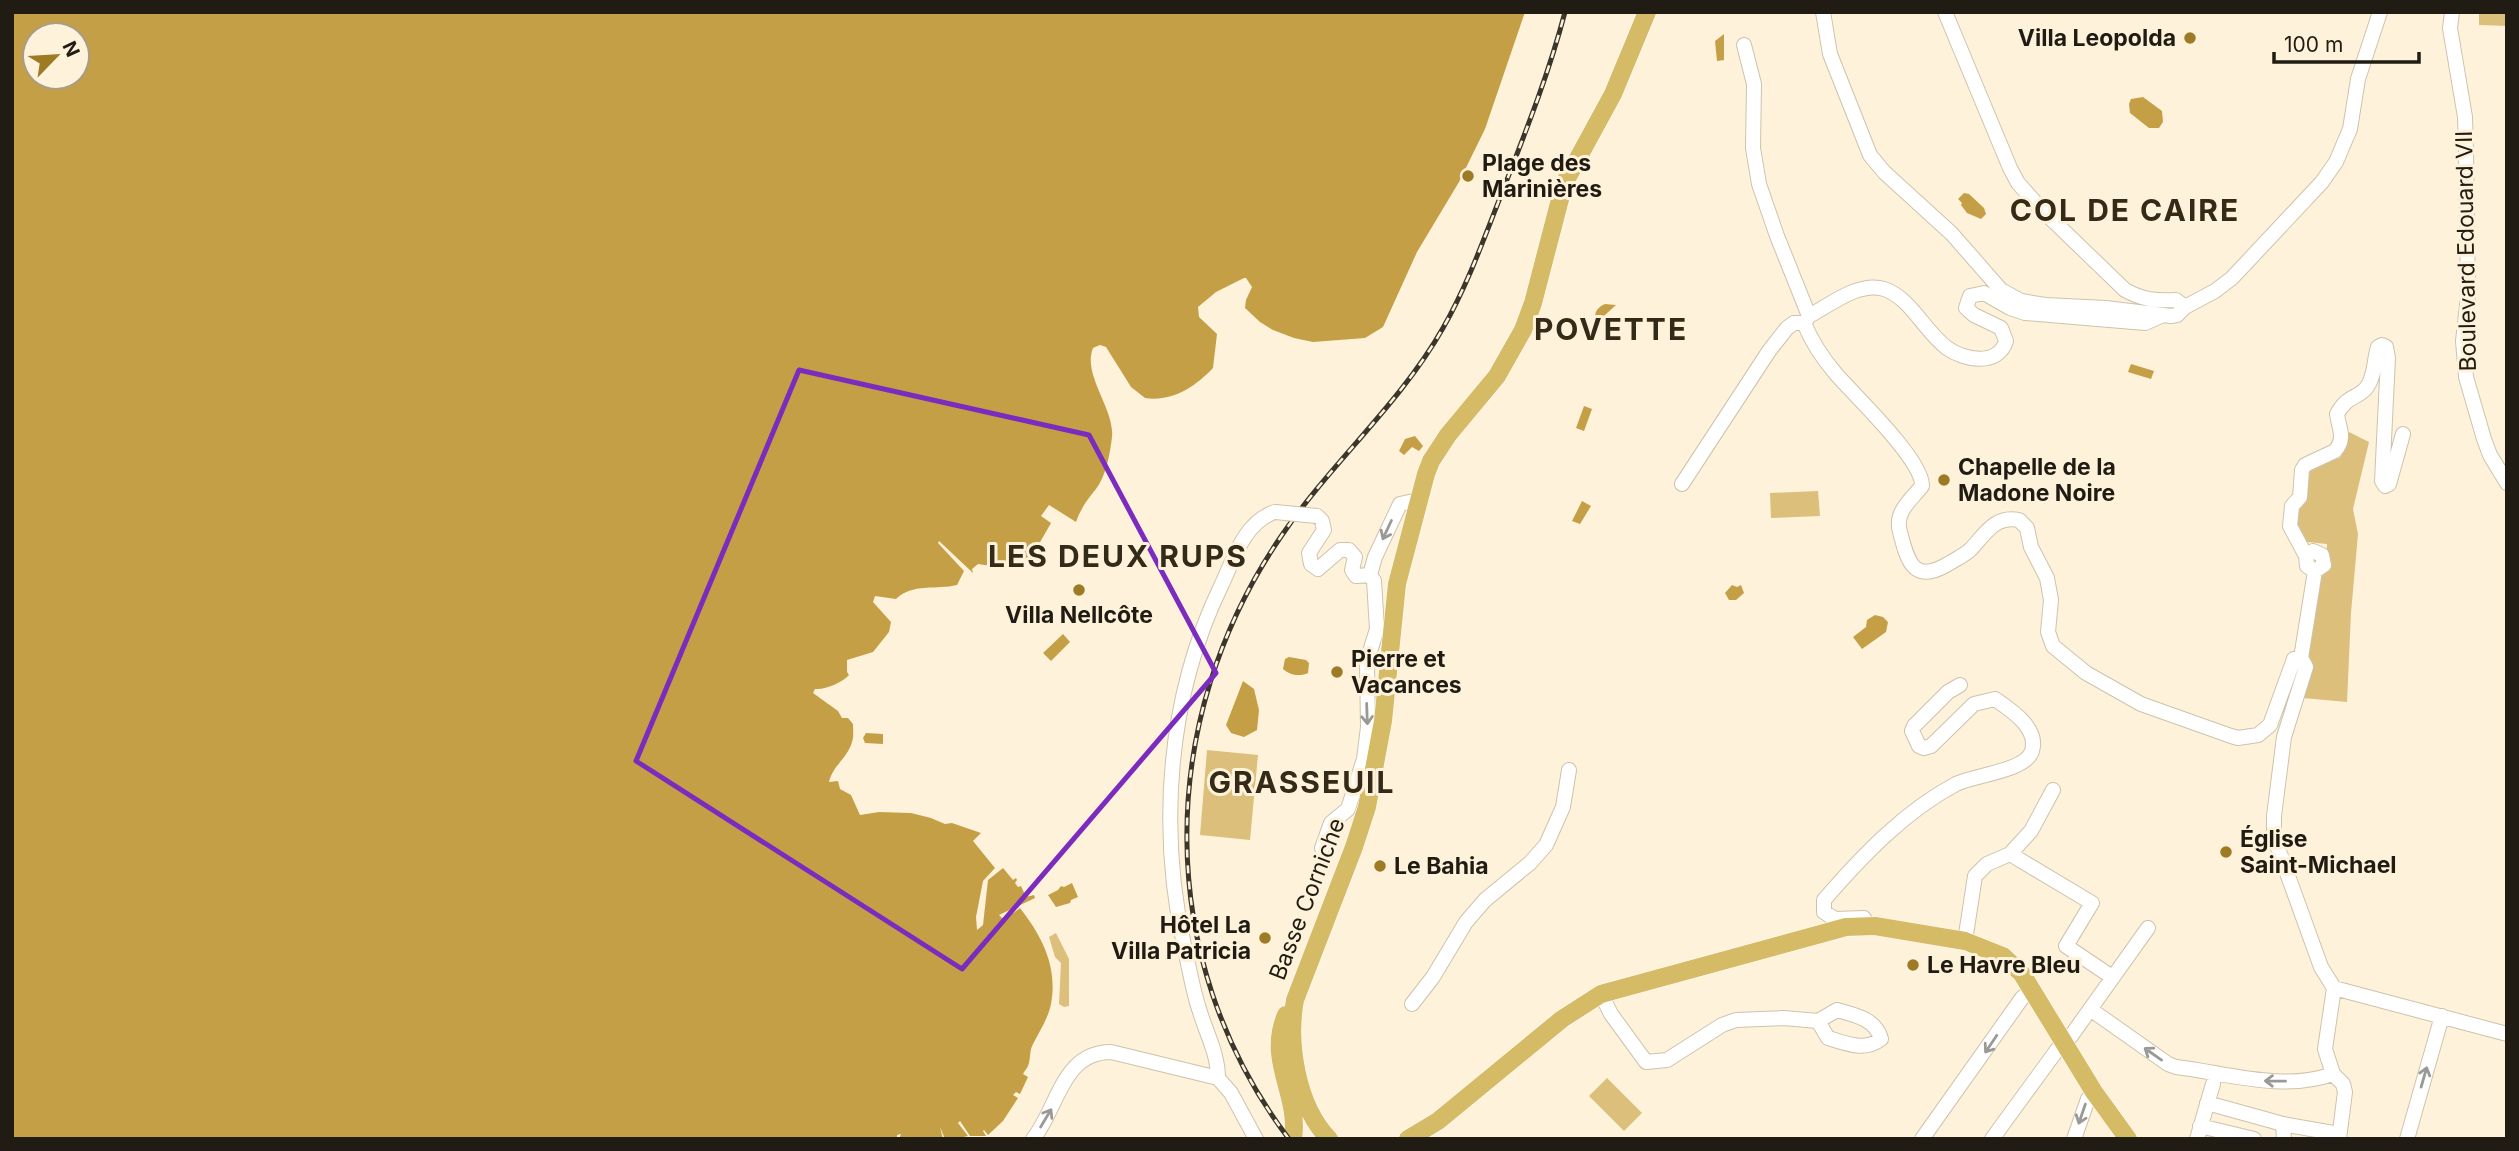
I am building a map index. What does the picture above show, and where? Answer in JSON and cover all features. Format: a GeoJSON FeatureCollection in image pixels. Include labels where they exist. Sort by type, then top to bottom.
{"type":"FeatureCollection","features":[{"type":"Feature","properties":{"kind":"main road","name":"Basse Corniche"},"geometry":{"type":"LineString","coordinates":[[1286,1056],[1279,1034],[1287,1012],[1295,1000],[1367,807],[1384,721],[1397,584],[1418,500],[1431,461],[1448,435],[1497,376],[1524,330],[1564,184],[1618,84],[1647,12]]}},
{"type":"Feature","properties":{"kind":"main road"},"geometry":{"type":"LineString","coordinates":[[1408,1139],[1438,1121],[1562,1019],[1601,994],[1846,928],[1875,926],[1965,941],[2003,956],[2022,974],[2094,1092],[2129,1139]]}},
{"type":"Feature","properties":{"kind":"main road"},"geometry":{"type":"LineString","coordinates":[[1286,1056],[1294,1135]]}},
{"type":"Feature","properties":{"kind":"main road"},"geometry":{"type":"LineString","coordinates":[[1286,1056],[1308,1106],[1326,1136]]}},
{"type":"Feature","properties":{"kind":"street"},"geometry":{"type":"LineString","coordinates":[[1824,12],[1830,54],[1870,155],[1884,172],[1952,234],[2001,290],[2021,301],[2045,305],[2161,315],[2177,315],[2185,307],[2215,291],[2232,278],[2322,182],[2336,162],[2350,129],[2360,70],[2380,12]]}},
{"type":"Feature","properties":{"kind":"street"},"geometry":{"type":"LineString","coordinates":[[1945,12],[2010,168],[2028,196],[2125,290],[2139,298],[2155,302],[2176,300],[2185,307]]}},
{"type":"Feature","properties":{"kind":"street","name":"Boulevard Edouard VII"},"geometry":{"type":"LineString","coordinates":[[2452,12],[2450,28],[2465,117],[2466,140],[2468,296],[2463,341],[2465,366],[2484,439],[2507,483]]}},
{"type":"Feature","properties":{"kind":"street"},"geometry":{"type":"LineString","coordinates":[[1744,45],[1754,84],[1754,148],[1759,184],[1806,319],[1834,372],[1920,472],[1922,486],[1902,510],[1899,527],[1910,564],[1916,570],[1938,570],[1969,551],[1989,528],[2002,520],[2019,520],[2027,528],[2031,547],[2047,578],[2051,600],[2048,632],[2053,646],[2086,673],[2141,704],[2238,738],[2258,735],[2270,724],[2294,659],[2301,658]]}},
{"type":"Feature","properties":{"kind":"street"},"geometry":{"type":"LineString","coordinates":[[1682,484],[1787,328],[1857,290],[1885,289],[1902,301],[1945,346],[1967,356],[1986,359],[1998,355],[2006,341],[2001,328],[1974,315],[1966,308],[1967,300],[1978,293],[1984,293],[2017,311],[2035,315],[2145,323],[2161,315]]}},
{"type":"Feature","properties":{"kind":"street"},"geometry":{"type":"LineString","coordinates":[[2207,1103],[2339,1136],[2345,1092],[2343,1084],[2333,1074],[2325,1049],[2334,988],[2321,967],[2274,837],[2284,737],[2306,667],[2301,658],[2315,570],[2324,565],[2322,555],[2313,551],[2306,556],[2294,536],[2290,520],[2292,506],[2300,497],[2302,470],[2305,465],[2335,451],[2339,446],[2342,431],[2337,414],[2343,403],[2366,389],[2378,347],[2382,345],[2386,347],[2388,358],[2382,481],[2385,486],[2389,484],[2403,434]]}},
{"type":"Feature","properties":{"kind":"street"},"geometry":{"type":"LineString","coordinates":[[1322,848],[1331,822],[1348,809],[1364,759],[1368,727],[1367,661],[1377,629],[1374,581],[1370,575],[1375,556],[1400,504],[1418,500]]}},
{"type":"Feature","properties":{"kind":"street"},"geometry":{"type":"LineString","coordinates":[[1218,1078],[1218,1061],[1199,1009],[1176,908],[1170,841],[1174,753],[1186,687],[1216,597],[1254,522],[1275,512],[1317,516],[1322,521],[1324,530],[1308,552],[1311,564],[1318,569],[1340,550],[1349,550],[1355,557],[1352,570],[1356,576],[1370,575]]}},
{"type":"Feature","properties":{"kind":"street"},"geometry":{"type":"LineString","coordinates":[[1875,926],[1869,918],[1835,919],[1829,916],[1823,906],[1824,900],[1849,871],[1913,811],[1958,783],[2024,763],[2032,753],[2034,740],[2020,717],[1995,699],[1974,704],[1931,746],[1919,746],[1912,731],[1914,726],[1948,692],[1960,685]]}},
{"type":"Feature","properties":{"kind":"street"},"geometry":{"type":"LineString","coordinates":[[1412,1003],[1433,976],[1466,922],[1485,900],[1530,863],[1546,845],[1563,807],[1569,770]]}},
{"type":"Feature","properties":{"kind":"street"},"geometry":{"type":"LineString","coordinates":[[1965,941],[1975,876],[1987,864],[2010,854],[2031,831],[2053,789]]}},
{"type":"Feature","properties":{"kind":"street"},"geometry":{"type":"LineString","coordinates":[[2010,854],[2092,903],[2066,946],[2112,977]]}},
{"type":"Feature","properties":{"kind":"street"},"geometry":{"type":"LineString","coordinates":[[1992,1139],[2148,928]]}},
{"type":"Feature","properties":{"kind":"street"},"geometry":{"type":"LineString","coordinates":[[2334,988],[2507,1034]]}},
{"type":"Feature","properties":{"kind":"street"},"geometry":{"type":"LineString","coordinates":[[1922,1139],[2022,998],[2032,990]]}},
{"type":"Feature","properties":{"kind":"street"},"geometry":{"type":"LineString","coordinates":[[1601,994],[1611,1014],[1646,1062],[1667,1060],[1723,1025],[1736,1020],[1784,1018],[1818,1021]]}},
{"type":"Feature","properties":{"kind":"street"},"geometry":{"type":"LineString","coordinates":[[2090,1009],[2176,1067],[2279,1082],[2323,1078],[2333,1074]]}},
{"type":"Feature","properties":{"kind":"street"},"geometry":{"type":"LineString","coordinates":[[2407,1139],[2442,1016]]}},
{"type":"Feature","properties":{"kind":"street"},"geometry":{"type":"LineString","coordinates":[[1033,1139],[1070,1071],[1080,1061],[1099,1052],[1111,1052],[1218,1078],[1231,1093],[1256,1139]]}},
{"type":"Feature","properties":{"kind":"street"},"geometry":{"type":"LineString","coordinates":[[2213,1084],[2198,1132],[2254,1139]]}},
{"type":"Feature","properties":{"kind":"street"},"geometry":{"type":"LineString","coordinates":[[2074,1139],[2088,1099],[2094,1092]]}},
{"type":"Feature","properties":{"kind":"street"},"geometry":{"type":"LineString","coordinates":[[2283,1124],[2284,1139]]}},
{"type":"Feature","properties":{"kind":"highlighted area"},"geometry":{"type":"Polygon","coordinates":[[[799,370],[1089,435],[1216,673],[962,969],[636,761],[799,370]]]}},
{"type":"Feature","properties":{"kind":"shaded area"},"geometry":{"type":"Polygon","coordinates":[[[12,12],[1525,12],[1485,129],[1459,182],[1417,252],[1383,327],[1365,338],[1313,342],[1294,338],[1273,330],[1245,308],[1252,287],[1244,278],[1216,292],[1198,307],[1199,317],[1217,334],[1213,368],[1182,392],[1164,398],[1145,398],[1131,387],[1106,347],[1100,345],[1093,348],[1092,369],[1109,415],[1112,437],[1102,478],[1084,504],[1076,522],[1049,505],[1041,516],[1051,523],[1031,558],[998,567],[978,564],[972,569],[973,573],[939,541],[964,571],[957,585],[917,589],[896,599],[875,596],[873,602],[891,622],[889,632],[873,652],[847,660],[849,675],[846,678],[829,687],[815,689],[813,693],[853,724],[850,748],[829,782],[838,781],[840,789],[851,795],[860,815],[879,812],[911,813],[981,833],[973,841],[995,868],[983,881],[976,917],[977,930],[983,925],[988,880],[1003,868],[1013,880],[1016,878],[1015,883],[1018,887],[1021,886],[1026,897],[1034,895],[1035,898],[999,915],[1002,918],[1011,915],[1020,908],[1041,941],[1050,965],[1053,990],[1051,1004],[1023,1074],[1028,1077],[1020,1094],[1016,1092],[1013,1095],[1018,1098],[1003,1121],[988,1135],[984,1130],[986,1136],[970,1136],[960,1121],[958,1123],[968,1136],[945,1139],[940,1127],[943,1139],[899,1139],[901,1134],[897,1135],[897,1139],[12,1139],[12,12]]]}},
{"type":"Feature","properties":{"kind":"shaded area"},"geometry":{"type":"Polygon","coordinates":[[[2479,12],[2507,12],[2507,26],[2479,25],[2479,12]]]}},
{"type":"Feature","properties":{"kind":"shaded area"},"geometry":{"type":"Polygon","coordinates":[[[1724,34],[1724,60],[1717,61],[1715,41],[1724,34]]]}},
{"type":"Feature","properties":{"kind":"shaded area"},"geometry":{"type":"Polygon","coordinates":[[[2143,97],[2162,111],[2163,122],[2159,128],[2149,128],[2130,113],[2131,99],[2143,97]]]}},
{"type":"Feature","properties":{"kind":"shaded area"},"geometry":{"type":"Polygon","coordinates":[[[1964,193],[1969,194],[1984,208],[1986,214],[1981,219],[1967,213],[1961,205],[1958,199],[1964,193]]]}},
{"type":"Feature","properties":{"kind":"shaded area"},"geometry":{"type":"Polygon","coordinates":[[[1605,304],[1616,305],[1597,327],[1595,314],[1598,308],[1605,304]]]}},
{"type":"Feature","properties":{"kind":"shaded area"},"geometry":{"type":"Polygon","coordinates":[[[2131,364],[2154,371],[2151,379],[2128,372],[2131,364]]]}},
{"type":"Feature","properties":{"kind":"shaded area"},"geometry":{"type":"Polygon","coordinates":[[[1584,406],[1592,409],[1584,431],[1576,428],[1584,406]]]}},
{"type":"Feature","properties":{"kind":"shaded area"},"geometry":{"type":"Polygon","coordinates":[[[2349,432],[2369,442],[2353,509],[2358,534],[2347,702],[2303,698],[2318,581],[2326,572],[2327,544],[2307,542],[2295,528],[2294,522],[2304,495],[2308,469],[2328,459],[2340,458],[2349,432]]]}},
{"type":"Feature","properties":{"kind":"shaded area"},"geometry":{"type":"Polygon","coordinates":[[[1415,436],[1423,446],[1419,451],[1412,447],[1404,455],[1399,451],[1405,439],[1415,436]]]}},
{"type":"Feature","properties":{"kind":"shaded area"},"geometry":{"type":"Polygon","coordinates":[[[1818,491],[1820,516],[1771,518],[1770,493],[1818,491]]]}},
{"type":"Feature","properties":{"kind":"shaded area"},"geometry":{"type":"Polygon","coordinates":[[[1582,501],[1591,506],[1580,524],[1572,521],[1582,501]]]}},
{"type":"Feature","properties":{"kind":"shaded area"},"geometry":{"type":"Polygon","coordinates":[[[1732,585],[1741,585],[1744,593],[1736,600],[1729,600],[1725,593],[1732,585]]]}},
{"type":"Feature","properties":{"kind":"shaded area"},"geometry":{"type":"Polygon","coordinates":[[[1875,615],[1888,622],[1886,632],[1862,649],[1853,637],[1866,627],[1867,620],[1875,615]]]}},
{"type":"Feature","properties":{"kind":"shaded area"},"geometry":{"type":"Polygon","coordinates":[[[1063,634],[1070,642],[1051,661],[1043,653],[1063,634]]]}},
{"type":"Feature","properties":{"kind":"shaded area"},"geometry":{"type":"Polygon","coordinates":[[[1289,657],[1306,660],[1309,663],[1308,673],[1295,675],[1283,669],[1285,659],[1289,657]]]}},
{"type":"Feature","properties":{"kind":"shaded area"},"geometry":{"type":"Polygon","coordinates":[[[1243,681],[1254,689],[1259,710],[1257,730],[1244,737],[1231,733],[1226,725],[1243,681]]]}},
{"type":"Feature","properties":{"kind":"shaded area"},"geometry":{"type":"Polygon","coordinates":[[[866,733],[883,734],[883,744],[865,743],[863,738],[866,733]]]}},
{"type":"Feature","properties":{"kind":"shaded area"},"geometry":{"type":"Polygon","coordinates":[[[1207,750],[1258,755],[1250,840],[1200,835],[1207,750]]]}},
{"type":"Feature","properties":{"kind":"shaded area"},"geometry":{"type":"Polygon","coordinates":[[[1072,883],[1078,897],[1070,903],[1056,907],[1048,895],[1061,886],[1072,883]]]}},
{"type":"Feature","properties":{"kind":"shaded area"},"geometry":{"type":"Polygon","coordinates":[[[1056,933],[1069,959],[1069,1006],[1064,1007],[1059,1004],[1061,963],[1055,957],[1049,937],[1056,933]]]}},
{"type":"Feature","properties":{"kind":"shaded area"},"geometry":{"type":"Polygon","coordinates":[[[1607,1078],[1642,1113],[1624,1131],[1589,1096],[1607,1078]]]}},
{"type":"Feature","properties":{"kind":"railway"},"geometry":{"type":"LineString","coordinates":[[1289,1139],[1244,1069],[1213,995],[1194,918],[1187,839],[1193,760],[1210,682],[1240,606],[1282,535],[1407,382],[1443,328],[1476,260],[1529,124],[1565,12]]}},
{"type":"Feature","properties":{"kind":"place","name":"Villa Leopolda"},"geometry":{"type":"Point","coordinates":[2190,38]}},
{"type":"Feature","properties":{"kind":"place","name":"Plage des Marinières"},"geometry":{"type":"Point","coordinates":[1468,176]}},
{"type":"Feature","properties":{"kind":"place","name":"Chapelle de la Madone Noire"},"geometry":{"type":"Point","coordinates":[1944,480]}},
{"type":"Feature","properties":{"kind":"place","name":"Villa Nellcôte"},"geometry":{"type":"Point","coordinates":[1079,590]}},
{"type":"Feature","properties":{"kind":"place","name":"Pierre et Vacances"},"geometry":{"type":"Point","coordinates":[1337,672]}},
{"type":"Feature","properties":{"kind":"place","name":"Église Saint-Michael"},"geometry":{"type":"Point","coordinates":[2226,852]}},
{"type":"Feature","properties":{"kind":"place","name":"Le Bahia"},"geometry":{"type":"Point","coordinates":[1380,866]}},
{"type":"Feature","properties":{"kind":"place","name":"Hôtel La Villa Patricia"},"geometry":{"type":"Point","coordinates":[1265,938]}},
{"type":"Feature","properties":{"kind":"place","name":"Le Havre Bleu"},"geometry":{"type":"Point","coordinates":[1913,965]}},
{"type":"Feature","properties":{"kind":"district","name":"COL DE CAIRE"},"geometry":{"type":"Point","coordinates":[2125,211]}},
{"type":"Feature","properties":{"kind":"district","name":"POVETTE"},"geometry":{"type":"Point","coordinates":[1611,330]}},
{"type":"Feature","properties":{"kind":"district","name":"LES DEUX RUPS"},"geometry":{"type":"Point","coordinates":[1118,557]}},
{"type":"Feature","properties":{"kind":"district","name":"GRASSEUIL"},"geometry":{"type":"Point","coordinates":[1302,783]}}]}
